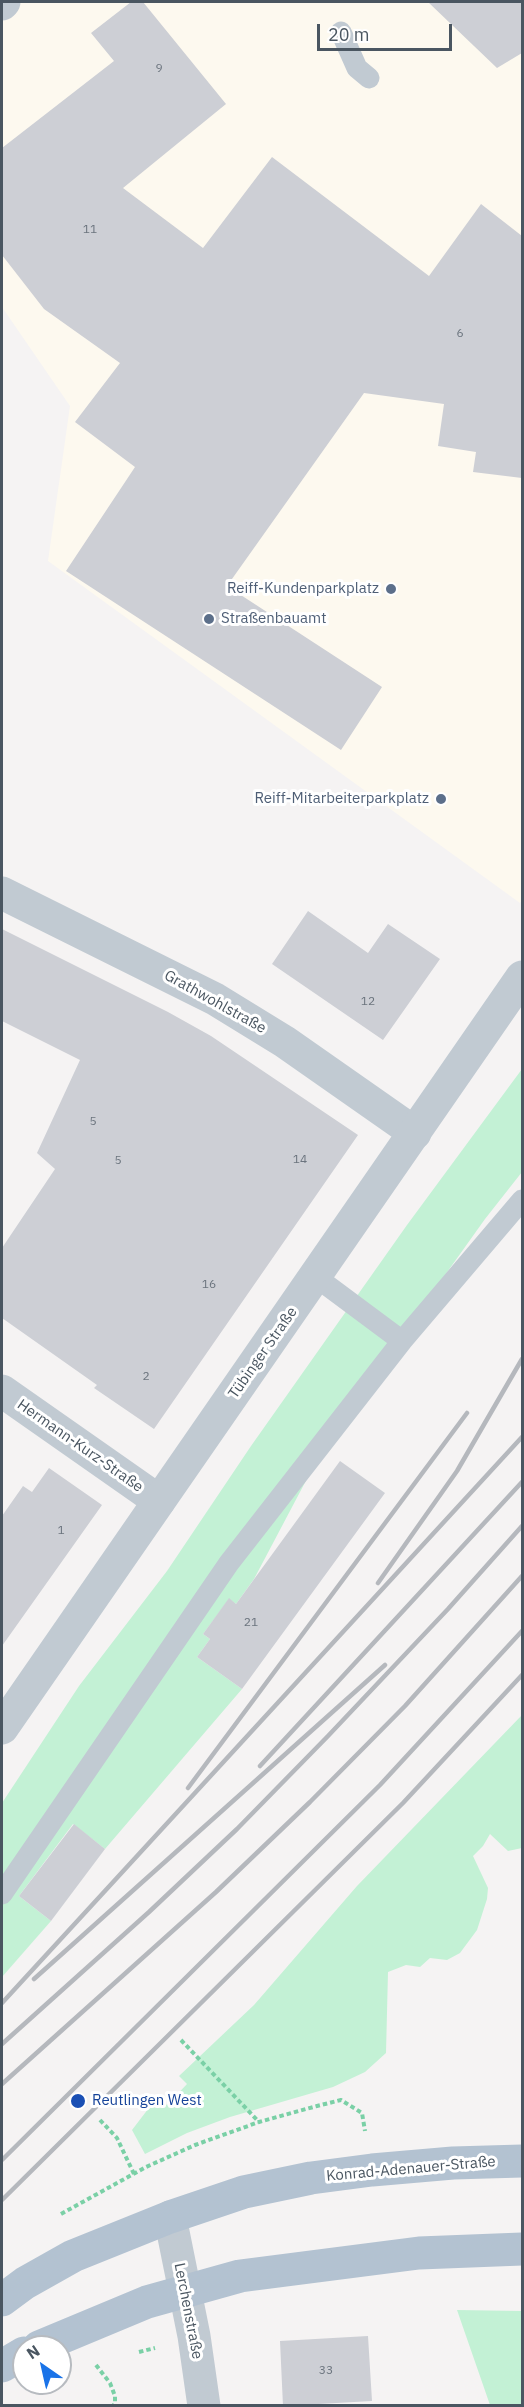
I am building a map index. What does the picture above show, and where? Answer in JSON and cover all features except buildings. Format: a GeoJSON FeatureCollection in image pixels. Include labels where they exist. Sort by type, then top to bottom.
{"type":"FeatureCollection","features":[{"type":"Feature","properties":{"kind":"main road","name":"Konrad-Adenauer-Straße"},"geometry":{"type":"LineString","coordinates":[[2,2300],[25,2283],[73,2256],[170,2217],[244,2192],[311,2178],[372,2170],[453,2163],[522,2161]]}},
{"type":"Feature","properties":{"kind":"main road"},"geometry":{"type":"LineString","coordinates":[[67,2335],[186,2289],[240,2276],[419,2253],[522,2249]]}},
{"type":"Feature","properties":{"kind":"street","name":"Grathwohlstraße"},"geometry":{"type":"LineString","coordinates":[[2,893],[215,999],[285,1042],[415,1133]]}},
{"type":"Feature","properties":{"kind":"street","name":"Tübinger Straße"},"geometry":{"type":"LineString","coordinates":[[2,1728],[522,977]]}},
{"type":"Feature","properties":{"kind":"street","name":"Hermann-Kurz-Straße"},"geometry":{"type":"LineString","coordinates":[[2,1391],[159,1501]]}},
{"type":"Feature","properties":{"kind":"street","name":"Lerchenstraße"},"geometry":{"type":"LineString","coordinates":[[170,2217],[186,2289],[204,2406]]}},
{"type":"Feature","properties":{"kind":"lane"},"geometry":{"type":"LineString","coordinates":[[341,33],[357,68],[369,78]]}},
{"type":"Feature","properties":{"kind":"lane"},"geometry":{"type":"LineString","coordinates":[[2,1894],[228,1563],[402,1341],[522,1200]]}},
{"type":"Feature","properties":{"kind":"lane"},"geometry":{"type":"LineString","coordinates":[[316,1277],[402,1341]]}},
{"type":"Feature","properties":{"kind":"path"},"geometry":{"type":"LineString","coordinates":[[181,2040],[259,2122]]}},
{"type":"Feature","properties":{"kind":"path"},"geometry":{"type":"LineString","coordinates":[[56,2218],[134,2174],[195,2145],[259,2122],[341,2100]]}},
{"type":"Feature","properties":{"kind":"path"},"geometry":{"type":"LineString","coordinates":[[100,2120],[117,2138],[134,2174]]}},
{"type":"Feature","properties":{"kind":"path"},"geometry":{"type":"LineString","coordinates":[[128,2355],[194,2336]]}},
{"type":"Feature","properties":{"kind":"path"},"geometry":{"type":"LineString","coordinates":[[106,2362],[95,2365],[110,2383],[116,2396],[116,2403],[113,2406]]}},
{"type":"Feature","properties":{"kind":"shaded area"},"geometry":{"type":"Polygon","coordinates":[[[4,2],[522,2],[522,900],[520,903],[48,561],[70,406],[2,307],[2,4],[4,2]]]}},
{"type":"Feature","properties":{"kind":"green space"},"geometry":{"type":"Polygon","coordinates":[[[522,1069],[522,1172],[485,1219],[328,1439],[254,1579],[236,1604],[229,1599],[203,1634],[210,1639],[197,1657],[242,1689],[105,1849],[73,1824],[19,1896],[51,1921],[2,1977],[2,1803],[79,1686],[167,1571],[251,1446],[407,1225],[522,1069]]]}},
{"type":"Feature","properties":{"kind":"green space"},"geometry":{"type":"Polygon","coordinates":[[[522,1715],[522,1848],[508,1851],[490,1834],[473,1856],[488,1888],[487,1899],[477,1930],[460,1953],[447,1960],[430,1958],[420,1967],[406,1965],[388,1972],[386,2053],[365,2072],[333,2087],[230,2117],[187,2133],[145,2154],[132,2130],[158,2096],[167,2105],[187,2084],[179,2076],[254,2005],[357,1886],[522,1715]]]}},
{"type":"Feature","properties":{"kind":"green space"},"geometry":{"type":"Polygon","coordinates":[[[457,2310],[522,2311],[522,2405],[490,2405],[457,2310]]]}},
{"type":"Feature","properties":{"kind":"railway"},"geometry":{"type":"LineString","coordinates":[[378,1583],[457,1471],[522,1359]]}},
{"type":"Feature","properties":{"kind":"railway"},"geometry":{"type":"LineString","coordinates":[[188,1788],[467,1413]]}},
{"type":"Feature","properties":{"kind":"railway"},"geometry":{"type":"LineString","coordinates":[[2,2003],[522,1437]]}},
{"type":"Feature","properties":{"kind":"railway"},"geometry":{"type":"LineString","coordinates":[[260,1766],[522,1482]]}},
{"type":"Feature","properties":{"kind":"railway"},"geometry":{"type":"LineString","coordinates":[[2,2044],[149,1912],[237,1829],[448,1609],[522,1526]]}},
{"type":"Feature","properties":{"kind":"railway"},"geometry":{"type":"LineString","coordinates":[[2,2084],[216,1892],[310,1802],[405,1706],[522,1576]]}},
{"type":"Feature","properties":{"kind":"railway"},"geometry":{"type":"LineString","coordinates":[[2,2160],[380,1785],[522,1631]]}},
{"type":"Feature","properties":{"kind":"railway"},"geometry":{"type":"LineString","coordinates":[[34,1979],[385,1665]]}},
{"type":"Feature","properties":{"kind":"railway"},"geometry":{"type":"LineString","coordinates":[[2,2200],[403,1803],[522,1675]]}},
{"type":"Feature","properties":{"kind":"place","name":"Reiff-Kundenparkplatz"},"geometry":{"type":"Point","coordinates":[391,589]}},
{"type":"Feature","properties":{"kind":"place","name":"Straßenbauamt"},"geometry":{"type":"Point","coordinates":[209,619]}},
{"type":"Feature","properties":{"kind":"place","name":"Reiff-Mitarbeiterparkplatz"},"geometry":{"type":"Point","coordinates":[441,799]}},
{"type":"Feature","properties":{"kind":"place","name":"Reutlingen West"},"geometry":{"type":"Point","coordinates":[78,2101]}}]}
